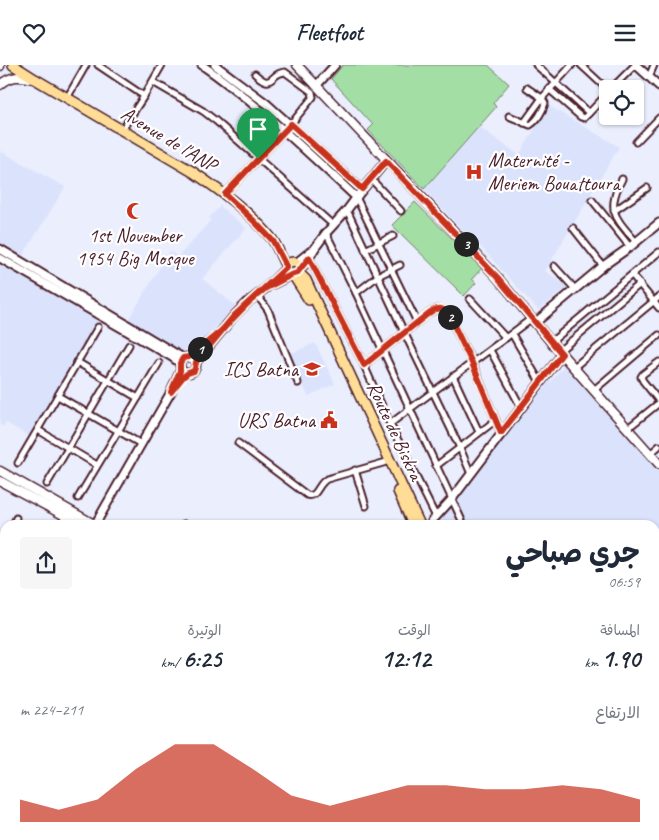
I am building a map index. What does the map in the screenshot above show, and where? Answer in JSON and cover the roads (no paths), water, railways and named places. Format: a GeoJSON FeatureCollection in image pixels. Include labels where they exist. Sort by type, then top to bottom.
{"type":"FeatureCollection","features":[{"type":"Feature","properties":{"kind":"main road","name":"Avenue de l'ANP"},"geometry":{"type":"LineString","coordinates":[[13,65],[193,172],[225,194],[279,245],[293,269]]}},
{"type":"Feature","properties":{"kind":"main road"},"geometry":{"type":"LineString","coordinates":[[297,65],[497,277],[659,464]]}},
{"type":"Feature","properties":{"kind":"main road"},"geometry":{"type":"LineString","coordinates":[[0,85],[16,76],[35,79]]}},
{"type":"Feature","properties":{"kind":"main road","name":"Route de Biskra"},"geometry":{"type":"LineString","coordinates":[[293,269],[414,520]]}},
{"type":"Feature","properties":{"kind":"main road"},"geometry":{"type":"LineString","coordinates":[[0,471],[87,520]]}},
{"type":"Feature","properties":{"kind":"main road"},"geometry":{"type":"LineString","coordinates":[[0,481],[73,520]]}},
{"type":"Feature","properties":{"kind":"street"},"geometry":{"type":"LineString","coordinates":[[67,98],[86,65]]}},
{"type":"Feature","properties":{"kind":"street"},"geometry":{"type":"LineString","coordinates":[[98,65],[144,96]]}},
{"type":"Feature","properties":{"kind":"street"},"geometry":{"type":"LineString","coordinates":[[122,130],[162,65]]}},
{"type":"Feature","properties":{"kind":"street"},"geometry":{"type":"LineString","coordinates":[[202,65],[240,92],[356,197],[417,322]]}},
{"type":"Feature","properties":{"kind":"street"},"geometry":{"type":"LineString","coordinates":[[216,65],[268,104],[362,189]]}},
{"type":"Feature","properties":{"kind":"street"},"geometry":{"type":"LineString","coordinates":[[316,86],[335,65]]}},
{"type":"Feature","properties":{"kind":"street"},"geometry":{"type":"LineString","coordinates":[[536,65],[589,113]]}},
{"type":"Feature","properties":{"kind":"street"},"geometry":{"type":"LineString","coordinates":[[509,116],[524,123],[542,97],[572,65]]}},
{"type":"Feature","properties":{"kind":"street"},"geometry":{"type":"LineString","coordinates":[[581,65],[599,82]]}},
{"type":"Feature","properties":{"kind":"street"},"geometry":{"type":"LineString","coordinates":[[620,80],[636,65],[659,86]]}},
{"type":"Feature","properties":{"kind":"street"},"geometry":{"type":"LineString","coordinates":[[648,77],[654,65]]}},
{"type":"Feature","properties":{"kind":"street"},"geometry":{"type":"LineString","coordinates":[[225,194],[312,99],[312,92],[285,72],[279,73],[267,82],[255,74]]}},
{"type":"Feature","properties":{"kind":"street"},"geometry":{"type":"LineString","coordinates":[[152,82],[203,111],[216,121],[333,225]]}},
{"type":"Feature","properties":{"kind":"street"},"geometry":{"type":"LineString","coordinates":[[527,88],[542,97]]}},
{"type":"Feature","properties":{"kind":"street"},"geometry":{"type":"LineString","coordinates":[[549,89],[581,117],[585,117],[599,101]]}},
{"type":"Feature","properties":{"kind":"street"},"geometry":{"type":"LineString","coordinates":[[636,141],[659,118]]}},
{"type":"Feature","properties":{"kind":"street"},"geometry":{"type":"LineString","coordinates":[[293,269],[305,265],[326,233],[386,161]]}},
{"type":"Feature","properties":{"kind":"street"},"geometry":{"type":"LineString","coordinates":[[371,179],[401,211]]}},
{"type":"Feature","properties":{"kind":"street"},"geometry":{"type":"LineString","coordinates":[[622,179],[614,196],[614,211],[633,245]]}},
{"type":"Feature","properties":{"kind":"street"},"geometry":{"type":"LineString","coordinates":[[614,211],[647,189]]}},
{"type":"Feature","properties":{"kind":"street"},"geometry":{"type":"LineString","coordinates":[[592,200],[633,245]]}},
{"type":"Feature","properties":{"kind":"street"},"geometry":{"type":"LineString","coordinates":[[347,210],[460,448],[470,474]]}},
{"type":"Feature","properties":{"kind":"street"},"geometry":{"type":"LineString","coordinates":[[390,424],[453,376],[534,320],[659,223]]}},
{"type":"Feature","properties":{"kind":"street"},"geometry":{"type":"LineString","coordinates":[[573,228],[603,266]]}},
{"type":"Feature","properties":{"kind":"street"},"geometry":{"type":"LineString","coordinates":[[326,233],[462,520]]}},
{"type":"Feature","properties":{"kind":"street"},"geometry":{"type":"LineString","coordinates":[[365,250],[393,236]]}},
{"type":"Feature","properties":{"kind":"street"},"geometry":{"type":"LineString","coordinates":[[171,392],[183,377],[194,371],[196,362],[221,331],[248,303],[293,269],[315,248]]}},
{"type":"Feature","properties":{"kind":"street"},"geometry":{"type":"LineString","coordinates":[[0,249],[172,357],[183,362],[194,359],[196,362]]}},
{"type":"Feature","properties":{"kind":"street"},"geometry":{"type":"LineString","coordinates":[[551,341],[659,252]]}},
{"type":"Feature","properties":{"kind":"street"},"geometry":{"type":"LineString","coordinates":[[0,257],[85,303]]}},
{"type":"Feature","properties":{"kind":"street"},"geometry":{"type":"LineString","coordinates":[[309,258],[364,365],[433,520]]}},
{"type":"Feature","properties":{"kind":"street"},"geometry":{"type":"LineString","coordinates":[[356,293],[378,276],[400,265]]}},
{"type":"Feature","properties":{"kind":"street"},"geometry":{"type":"LineString","coordinates":[[554,266],[575,289]]}},
{"type":"Feature","properties":{"kind":"street"},"geometry":{"type":"LineString","coordinates":[[632,275],[659,308]]}},
{"type":"Feature","properties":{"kind":"street"},"geometry":{"type":"LineString","coordinates":[[434,520],[452,499],[561,352],[640,284]]}},
{"type":"Feature","properties":{"kind":"street"},"geometry":{"type":"LineString","coordinates":[[258,295],[269,309],[298,383]]}},
{"type":"Feature","properties":{"kind":"street"},"geometry":{"type":"LineString","coordinates":[[574,367],[659,297]]}},
{"type":"Feature","properties":{"kind":"street"},"geometry":{"type":"LineString","coordinates":[[470,299],[506,338]]}},
{"type":"Feature","properties":{"kind":"street"},"geometry":{"type":"LineString","coordinates":[[364,365],[435,309],[444,310],[448,313],[472,363],[501,433]]}},
{"type":"Feature","properties":{"kind":"street"},"geometry":{"type":"LineString","coordinates":[[18,463],[98,327]]}},
{"type":"Feature","properties":{"kind":"street"},"geometry":{"type":"LineString","coordinates":[[96,520],[171,392],[183,362],[221,331]]}},
{"type":"Feature","properties":{"kind":"street"},"geometry":{"type":"LineString","coordinates":[[512,334],[540,382]]}},
{"type":"Feature","properties":{"kind":"street"},"geometry":{"type":"LineString","coordinates":[[594,390],[659,335]]}},
{"type":"Feature","properties":{"kind":"street"},"geometry":{"type":"LineString","coordinates":[[47,484],[129,345]]}},
{"type":"Feature","properties":{"kind":"street"},"geometry":{"type":"LineString","coordinates":[[490,350],[521,407]]}},
{"type":"Feature","properties":{"kind":"street"},"geometry":{"type":"LineString","coordinates":[[183,362],[183,371],[188,373]]}},
{"type":"Feature","properties":{"kind":"street"},"geometry":{"type":"LineString","coordinates":[[628,428],[659,402],[641,377],[659,362]]}},
{"type":"Feature","properties":{"kind":"street"},"geometry":{"type":"LineString","coordinates":[[77,363],[138,398]]}},
{"type":"Feature","properties":{"kind":"street"},"geometry":{"type":"LineString","coordinates":[[78,498],[159,363]]}},
{"type":"Feature","properties":{"kind":"street"},"geometry":{"type":"LineString","coordinates":[[453,376],[479,432]]}},
{"type":"Feature","properties":{"kind":"street"},"geometry":{"type":"LineString","coordinates":[[58,395],[141,444]]}},
{"type":"Feature","properties":{"kind":"street"},"geometry":{"type":"LineString","coordinates":[[436,466],[496,420]]}},
{"type":"Feature","properties":{"kind":"street"},"geometry":{"type":"LineString","coordinates":[[38,430],[97,465]]}},
{"type":"Feature","properties":{"kind":"street"},"geometry":{"type":"LineString","coordinates":[[238,443],[309,495],[314,495],[323,481],[387,461]]}},
{"type":"Feature","properties":{"kind":"street"},"geometry":{"type":"LineString","coordinates":[[650,454],[659,446]]}},
{"type":"Feature","properties":{"kind":"street"},"geometry":{"type":"LineString","coordinates":[[355,470],[366,506]]}},
{"type":"Feature","properties":{"kind":"place","name":"Maternité - Meriem Bouattoura"},"geometry":{"type":"Point","coordinates":[474,172]}},
{"type":"Feature","properties":{"kind":"place","name":"1st November 1954 Big Mosque"},"geometry":{"type":"Point","coordinates":[135,211]}},
{"type":"Feature","properties":{"kind":"place","name":"ICS Batna"},"geometry":{"type":"Point","coordinates":[312,369]}},
{"type":"Feature","properties":{"kind":"place","name":"URS Batna"},"geometry":{"type":"Point","coordinates":[329,420]}}]}
